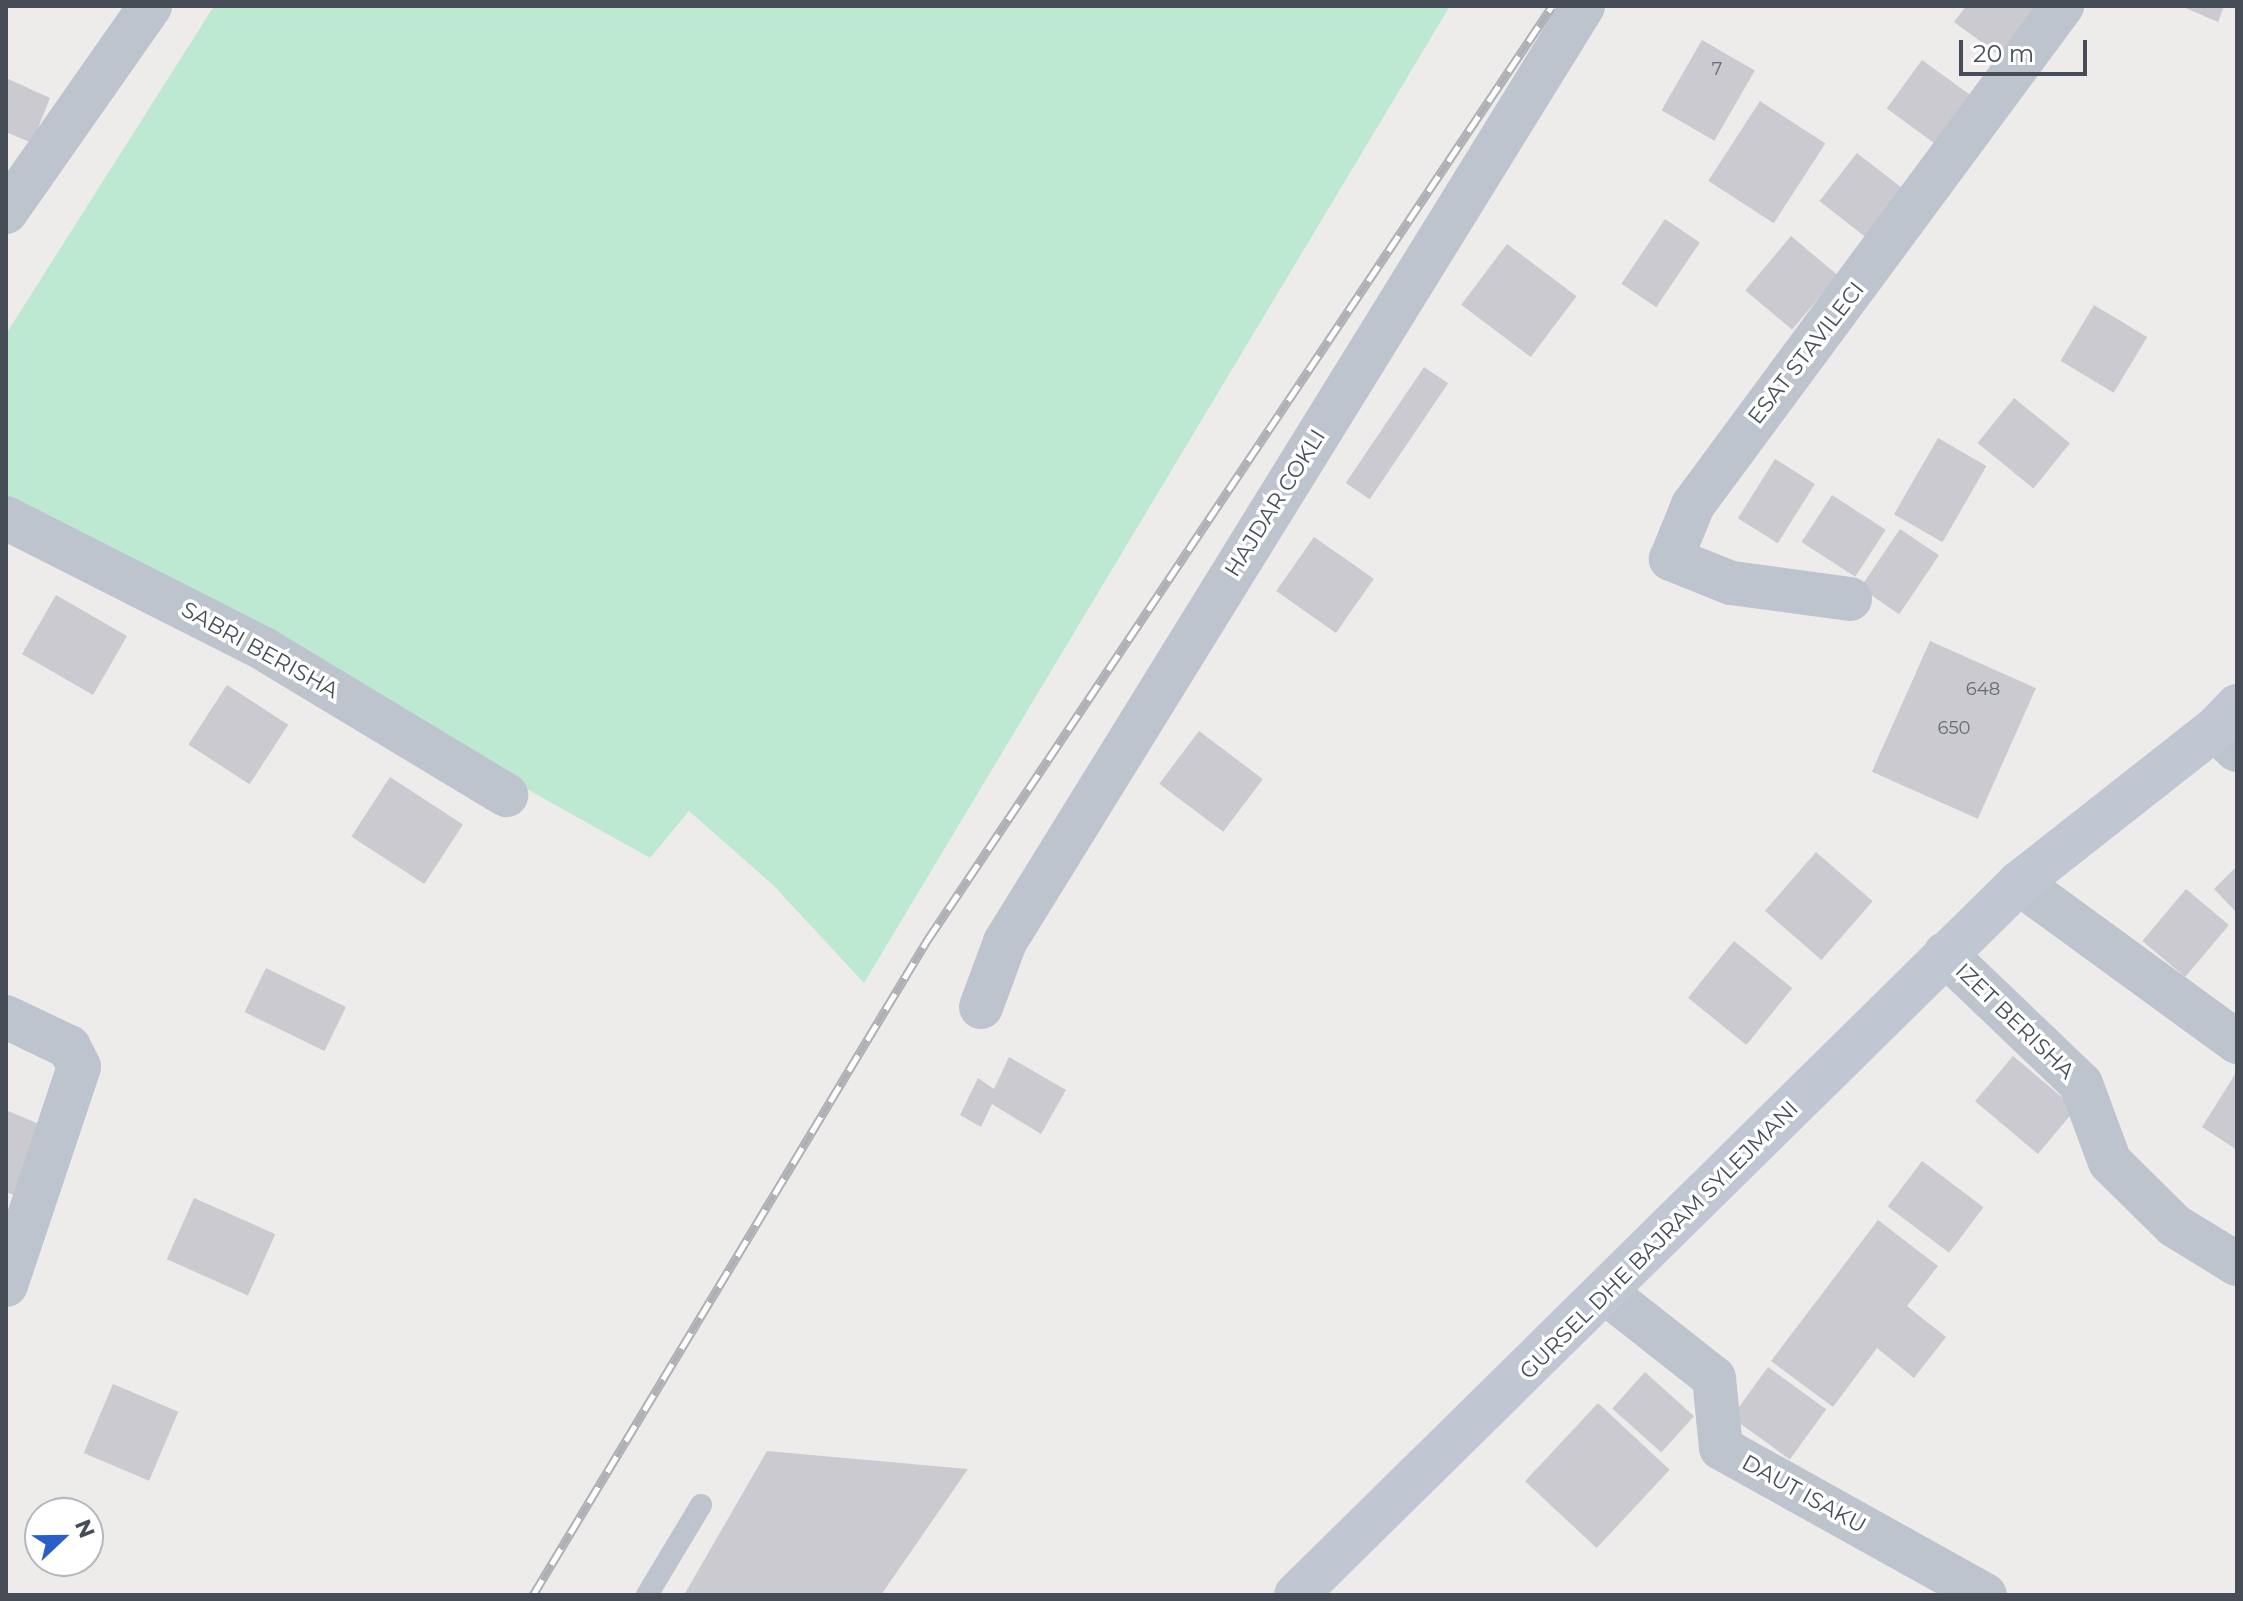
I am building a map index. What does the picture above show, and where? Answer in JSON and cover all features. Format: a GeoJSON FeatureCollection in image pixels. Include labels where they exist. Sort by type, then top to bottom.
{"type":"FeatureCollection","features":[{"type":"Feature","properties":{"kind":"street"},"geometry":{"type":"LineString","coordinates":[[6,212],[150,6]]}},
{"type":"Feature","properties":{"kind":"street","name":"HAJDAR COKLI"},"geometry":{"type":"LineString","coordinates":[[981,1007],[1005,942],[1583,6]]}},
{"type":"Feature","properties":{"kind":"street","name":"ESAT STAVILECI"},"geometry":{"type":"LineString","coordinates":[[1850,599],[1731,583],[1671,559],[1693,505],[2062,6]]}},
{"type":"Feature","properties":{"kind":"street"},"geometry":{"type":"LineString","coordinates":[[6,145],[50,148]]}},
{"type":"Feature","properties":{"kind":"street","name":"SABRI BERISHA"},"geometry":{"type":"LineString","coordinates":[[6,518],[264,649],[506,795]]}},
{"type":"Feature","properties":{"kind":"street","name":"GURSEL DHE BAJRAM SYLEJMANI"},"geometry":{"type":"LineString","coordinates":[[1296,1595],[2019,883],[2230,728]]}},
{"type":"Feature","properties":{"kind":"street"},"geometry":{"type":"LineString","coordinates":[[2019,883],[2237,1042]]}},
{"type":"Feature","properties":{"kind":"street","name":"IZET BERISHA"},"geometry":{"type":"LineString","coordinates":[[1945,954],[2081,1084],[2110,1162],[2175,1226],[2237,1264]]}},
{"type":"Feature","properties":{"kind":"street"},"geometry":{"type":"LineString","coordinates":[[6,1017],[69,1047],[79,1067],[6,1285]]}},
{"type":"Feature","properties":{"kind":"street","name":"DAUT ISAKU"},"geometry":{"type":"LineString","coordinates":[[1606,1293],[1714,1378],[1721,1448],[1985,1595]]}},
{"type":"Feature","properties":{"kind":"lane"},"geometry":{"type":"LineString","coordinates":[[647,1595],[701,1505]]}},
{"type":"Feature","properties":{"kind":"green space"},"geometry":{"type":"Polygon","coordinates":[[[214,6],[1450,6],[864,983],[773,885],[689,811],[650,858],[6,498],[6,334],[214,6]]]}},
{"type":"Feature","properties":{"kind":"building"},"geometry":{"type":"Polygon","coordinates":[[[1966,6],[2035,6],[1999,55],[1954,22],[1966,6]]]}},
{"type":"Feature","properties":{"kind":"building"},"geometry":{"type":"Polygon","coordinates":[[[2181,6],[2224,6],[2218,22],[2181,6]]]}},
{"type":"Feature","properties":{"kind":"building"},"geometry":{"type":"Polygon","coordinates":[[[1702,40],[1755,70],[1714,141],[1662,110],[1702,40]]]}},
{"type":"Feature","properties":{"kind":"building"},"geometry":{"type":"Polygon","coordinates":[[[1922,60],[1971,96],[1936,144],[1887,109],[1922,60]]]}},
{"type":"Feature","properties":{"kind":"building"},"geometry":{"type":"Polygon","coordinates":[[[6,78],[50,98],[32,143],[6,132],[6,78]]]}},
{"type":"Feature","properties":{"kind":"building"},"geometry":{"type":"Polygon","coordinates":[[[1760,101],[1825,143],[1774,223],[1708,181],[1760,101]]]}},
{"type":"Feature","properties":{"kind":"building"},"geometry":{"type":"Polygon","coordinates":[[[1857,153],[1911,195],[1873,243],[1819,201],[1857,153]]]}},
{"type":"Feature","properties":{"kind":"building"},"geometry":{"type":"Polygon","coordinates":[[[1665,219],[1700,242],[1656,307],[1621,284],[1665,219]]]}},
{"type":"Feature","properties":{"kind":"building"},"geometry":{"type":"Polygon","coordinates":[[[1791,236],[1838,275],[1792,330],[1745,290],[1791,236]]]}},
{"type":"Feature","properties":{"kind":"building"},"geometry":{"type":"Polygon","coordinates":[[[1507,244],[1576,296],[1531,357],[1461,305],[1507,244]]]}},
{"type":"Feature","properties":{"kind":"building"},"geometry":{"type":"Polygon","coordinates":[[[2094,305],[2147,337],[2114,393],[2061,361],[2094,305]]]}},
{"type":"Feature","properties":{"kind":"building"},"geometry":{"type":"Polygon","coordinates":[[[1424,367],[1448,383],[1370,499],[1346,483],[1424,367]]]}},
{"type":"Feature","properties":{"kind":"building"},"geometry":{"type":"Polygon","coordinates":[[[2014,398],[2070,443],[2033,488],[1977,443],[2014,398]]]}},
{"type":"Feature","properties":{"kind":"building"},"geometry":{"type":"Polygon","coordinates":[[[1938,438],[1986,466],[1942,542],[1894,514],[1938,438]]]}},
{"type":"Feature","properties":{"kind":"building"},"geometry":{"type":"Polygon","coordinates":[[[1775,459],[1815,484],[1778,543],[1738,518],[1775,459]]]}},
{"type":"Feature","properties":{"kind":"building"},"geometry":{"type":"Polygon","coordinates":[[[1832,495],[1886,530],[1855,577],[1802,542],[1832,495]]]}},
{"type":"Feature","properties":{"kind":"building"},"geometry":{"type":"Polygon","coordinates":[[[1900,529],[1939,555],[1899,614],[1860,588],[1900,529]]]}},
{"type":"Feature","properties":{"kind":"building"},"geometry":{"type":"Polygon","coordinates":[[[1314,537],[1374,579],[1336,633],[1276,591],[1314,537]]]}},
{"type":"Feature","properties":{"kind":"building"},"geometry":{"type":"Polygon","coordinates":[[[56,595],[127,636],[93,695],[22,654],[56,595]]]}},
{"type":"Feature","properties":{"kind":"building"},"geometry":{"type":"Polygon","coordinates":[[[1930,641],[2036,688],[1978,819],[1872,772],[1930,641]]]}},
{"type":"Feature","properties":{"kind":"building"},"geometry":{"type":"Polygon","coordinates":[[[227,685],[288,725],[250,784],[188,745],[227,685]]]}},
{"type":"Feature","properties":{"kind":"building"},"geometry":{"type":"Polygon","coordinates":[[[1199,731],[1263,779],[1223,832],[1159,784],[1199,731]]]}},
{"type":"Feature","properties":{"kind":"building"},"geometry":{"type":"Polygon","coordinates":[[[390,777],[463,824],[424,884],[351,837],[390,777]]]}},
{"type":"Feature","properties":{"kind":"building"},"geometry":{"type":"Polygon","coordinates":[[[1816,852],[1873,901],[1821,960],[1765,911],[1816,852]]]}},
{"type":"Feature","properties":{"kind":"building"},"geometry":{"type":"Polygon","coordinates":[[[2237,866],[2237,913],[2214,889],[2237,866]]]}},
{"type":"Feature","properties":{"kind":"building"},"geometry":{"type":"Polygon","coordinates":[[[2186,889],[2229,925],[2185,977],[2142,941],[2186,889]]]}},
{"type":"Feature","properties":{"kind":"building"},"geometry":{"type":"Polygon","coordinates":[[[1734,941],[1792,988],[1746,1045],[1688,998],[1734,941]]]}},
{"type":"Feature","properties":{"kind":"building"},"geometry":{"type":"Polygon","coordinates":[[[266,968],[346,1007],[325,1051],[245,1012],[266,968]]]}},
{"type":"Feature","properties":{"kind":"building"},"geometry":{"type":"Polygon","coordinates":[[[2013,1056],[2076,1109],[2038,1154],[1975,1101],[2013,1056]]]}},
{"type":"Feature","properties":{"kind":"building"},"geometry":{"type":"Polygon","coordinates":[[[1009,1057],[1066,1090],[1041,1134],[992,1104],[981,1127],[960,1115],[978,1078],[994,1089],[1009,1057]]]}},
{"type":"Feature","properties":{"kind":"building"},"geometry":{"type":"Polygon","coordinates":[[[2237,1071],[2237,1150],[2202,1127],[2237,1071]]]}},
{"type":"Feature","properties":{"kind":"building"},"geometry":{"type":"Polygon","coordinates":[[[6,1110],[41,1125],[16,1196],[6,1192],[6,1110]]]}},
{"type":"Feature","properties":{"kind":"building"},"geometry":{"type":"Polygon","coordinates":[[[1922,1161],[1983,1207],[1949,1253],[1888,1207],[1922,1161]]]}},
{"type":"Feature","properties":{"kind":"building"},"geometry":{"type":"Polygon","coordinates":[[[194,1198],[275,1234],[248,1295],[167,1259],[194,1198]]]}},
{"type":"Feature","properties":{"kind":"building"},"geometry":{"type":"Polygon","coordinates":[[[1878,1220],[1938,1266],[1907,1306],[1946,1337],[1914,1378],[1877,1348],[1833,1407],[1771,1361],[1878,1220]]]}},
{"type":"Feature","properties":{"kind":"building"},"geometry":{"type":"Polygon","coordinates":[[[1768,1367],[1826,1409],[1790,1459],[1732,1417],[1768,1367]]]}},
{"type":"Feature","properties":{"kind":"building"},"geometry":{"type":"Polygon","coordinates":[[[1645,1372],[1694,1416],[1661,1453],[1612,1408],[1645,1372]]]}},
{"type":"Feature","properties":{"kind":"building"},"geometry":{"type":"Polygon","coordinates":[[[113,1384],[178,1412],[149,1481],[84,1453],[113,1384]]]}},
{"type":"Feature","properties":{"kind":"building"},"geometry":{"type":"Polygon","coordinates":[[[1598,1403],[1670,1470],[1597,1548],[1525,1481],[1598,1403]]]}},
{"type":"Feature","properties":{"kind":"building"},"geometry":{"type":"Polygon","coordinates":[[[767,1451],[968,1469],[881,1595],[684,1595],[767,1451]]]}},
{"type":"Feature","properties":{"kind":"railway"},"geometry":{"type":"LineString","coordinates":[[533,1595],[928,939],[1552,6]]}}]}
